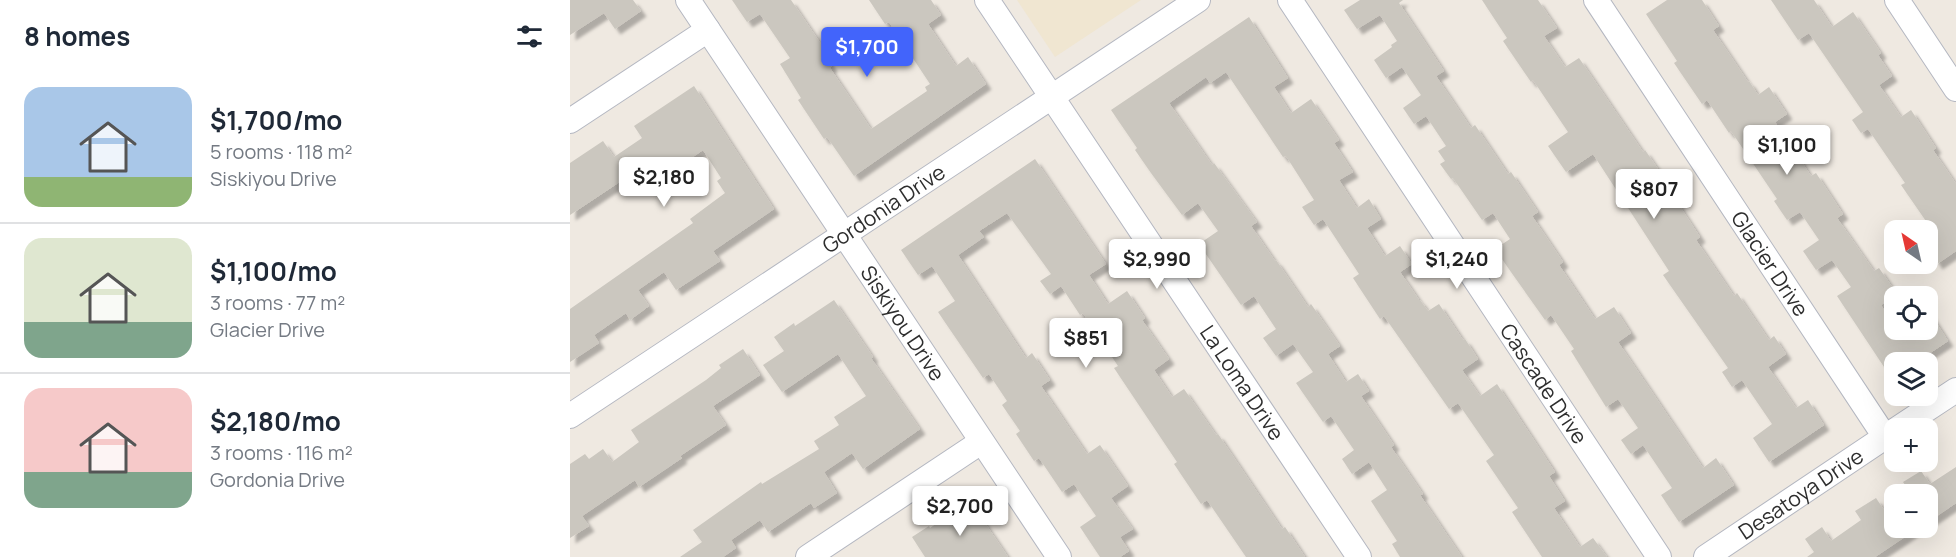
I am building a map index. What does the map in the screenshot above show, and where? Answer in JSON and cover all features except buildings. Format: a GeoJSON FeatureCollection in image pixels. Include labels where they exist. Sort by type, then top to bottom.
{"type":"FeatureCollection","features":[{"type":"Feature","properties":{"kind":"street","name":"Siskiyou Drive"},"geometry":{"type":"LineString","coordinates":[[688,0],[1059,557]]}},
{"type":"Feature","properties":{"kind":"street","name":"La Loma Drive"},"geometry":{"type":"LineString","coordinates":[[987,0],[1359,557]]}},
{"type":"Feature","properties":{"kind":"street","name":"Gordonia Drive"},"geometry":{"type":"LineString","coordinates":[[570,416],[845,236],[885,207],[1198,0]]}},
{"type":"Feature","properties":{"kind":"street","name":"Cascade Drive"},"geometry":{"type":"LineString","coordinates":[[1290,0],[1659,557]]}},
{"type":"Feature","properties":{"kind":"street","name":"Glacier Drive"},"geometry":{"type":"LineString","coordinates":[[1596,0],[1884,420]]}},
{"type":"Feature","properties":{"kind":"street"},"geometry":{"type":"LineString","coordinates":[[1897,0],[1956,89]]}},
{"type":"Feature","properties":{"kind":"street"},"geometry":{"type":"LineString","coordinates":[[570,121],[708,30]]}},
{"type":"Feature","properties":{"kind":"street","name":"Desatoya Drive"},"geometry":{"type":"LineString","coordinates":[[1913,418],[1956,390]]}},
{"type":"Feature","properties":{"kind":"street","name":"Desatoya Drive"},"geometry":{"type":"LineString","coordinates":[[1706,557],[1884,437]]}},
{"type":"Feature","properties":{"kind":"street"},"geometry":{"type":"LineString","coordinates":[[808,557],[981,442]]}},
{"type":"Feature","properties":{"kind":"shaded area"},"geometry":{"type":"Polygon","coordinates":[[[1017,0],[1141,0],[1055,57],[1017,0]]]}}]}
